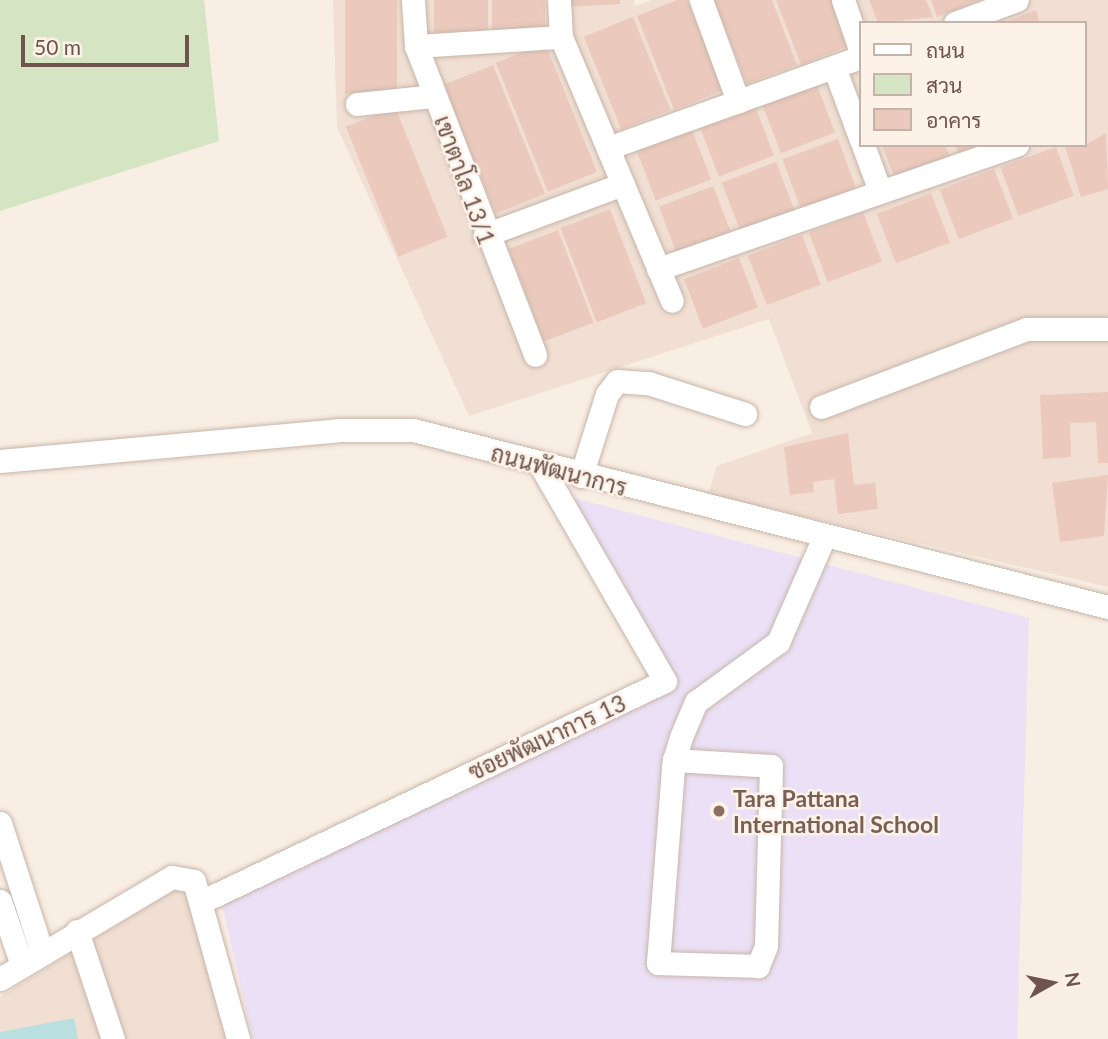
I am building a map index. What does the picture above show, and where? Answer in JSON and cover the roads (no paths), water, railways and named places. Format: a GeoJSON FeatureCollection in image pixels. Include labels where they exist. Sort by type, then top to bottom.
{"type":"FeatureCollection","features":[{"type":"Feature","properties":{"kind":"street","name":"เขาตาโล 13/1"},"geometry":{"type":"LineString","coordinates":[[413,0],[415,46],[485,235],[535,355]]}},
{"type":"Feature","properties":{"kind":"street"},"geometry":{"type":"LineString","coordinates":[[559,0],[561,37],[672,301]]}},
{"type":"Feature","properties":{"kind":"street"},"geometry":{"type":"LineString","coordinates":[[701,0],[738,101]]}},
{"type":"Feature","properties":{"kind":"street"},"geometry":{"type":"LineString","coordinates":[[843,0],[860,51]]}},
{"type":"Feature","properties":{"kind":"street"},"geometry":{"type":"LineString","coordinates":[[960,21],[1005,2]]}},
{"type":"Feature","properties":{"kind":"street"},"geometry":{"type":"LineString","coordinates":[[415,46],[561,37]]}},
{"type":"Feature","properties":{"kind":"street"},"geometry":{"type":"LineString","coordinates":[[608,148],[860,54]]}},
{"type":"Feature","properties":{"kind":"street"},"geometry":{"type":"LineString","coordinates":[[834,66],[860,137]]}},
{"type":"Feature","properties":{"kind":"street"},"geometry":{"type":"LineString","coordinates":[[358,104],[434,96]]}},
{"type":"Feature","properties":{"kind":"street"},"geometry":{"type":"LineString","coordinates":[[864,147],[880,191]]}},
{"type":"Feature","properties":{"kind":"street"},"geometry":{"type":"LineString","coordinates":[[658,269],[1011,147]]}},
{"type":"Feature","properties":{"kind":"street"},"geometry":{"type":"LineString","coordinates":[[485,235],[623,184]]}},
{"type":"Feature","properties":{"kind":"street"},"geometry":{"type":"LineString","coordinates":[[821,407],[1026,329],[1108,329]]}},
{"type":"Feature","properties":{"kind":"street"},"geometry":{"type":"LineString","coordinates":[[581,476],[607,394],[617,381],[648,383],[745,414]]}},
{"type":"Feature","properties":{"kind":"street","name":"ถนนพัฒนาการ"},"geometry":{"type":"LineString","coordinates":[[0,461],[339,430],[401,430],[1108,607]]}},
{"type":"Feature","properties":{"kind":"street","name":"ซอยพัฒนาการ 13"},"geometry":{"type":"LineString","coordinates":[[205,900],[665,681],[541,466]]}},
{"type":"Feature","properties":{"kind":"street"},"geometry":{"type":"LineString","coordinates":[[674,760],[771,766],[766,946],[758,966],[658,963],[674,760],[696,702],[778,642],[824,537]]}},
{"type":"Feature","properties":{"kind":"street"},"geometry":{"type":"LineString","coordinates":[[0,823],[42,951]]}},
{"type":"Feature","properties":{"kind":"street"},"geometry":{"type":"LineString","coordinates":[[0,979],[42,951],[172,877],[194,881],[205,900],[238,1039]]}},
{"type":"Feature","properties":{"kind":"street"},"geometry":{"type":"LineString","coordinates":[[0,901],[22,965]]}},
{"type":"Feature","properties":{"kind":"street"},"geometry":{"type":"LineString","coordinates":[[77,931],[113,1039]]}},
{"type":"Feature","properties":{"kind":"water"},"geometry":{"type":"Polygon","coordinates":[[[74,1018],[78,1039],[0,1039],[0,1032],[74,1018]]]}},
{"type":"Feature","properties":{"kind":"place","name":"Tara Pattana International School"},"geometry":{"type":"Point","coordinates":[719,811]}}]}
